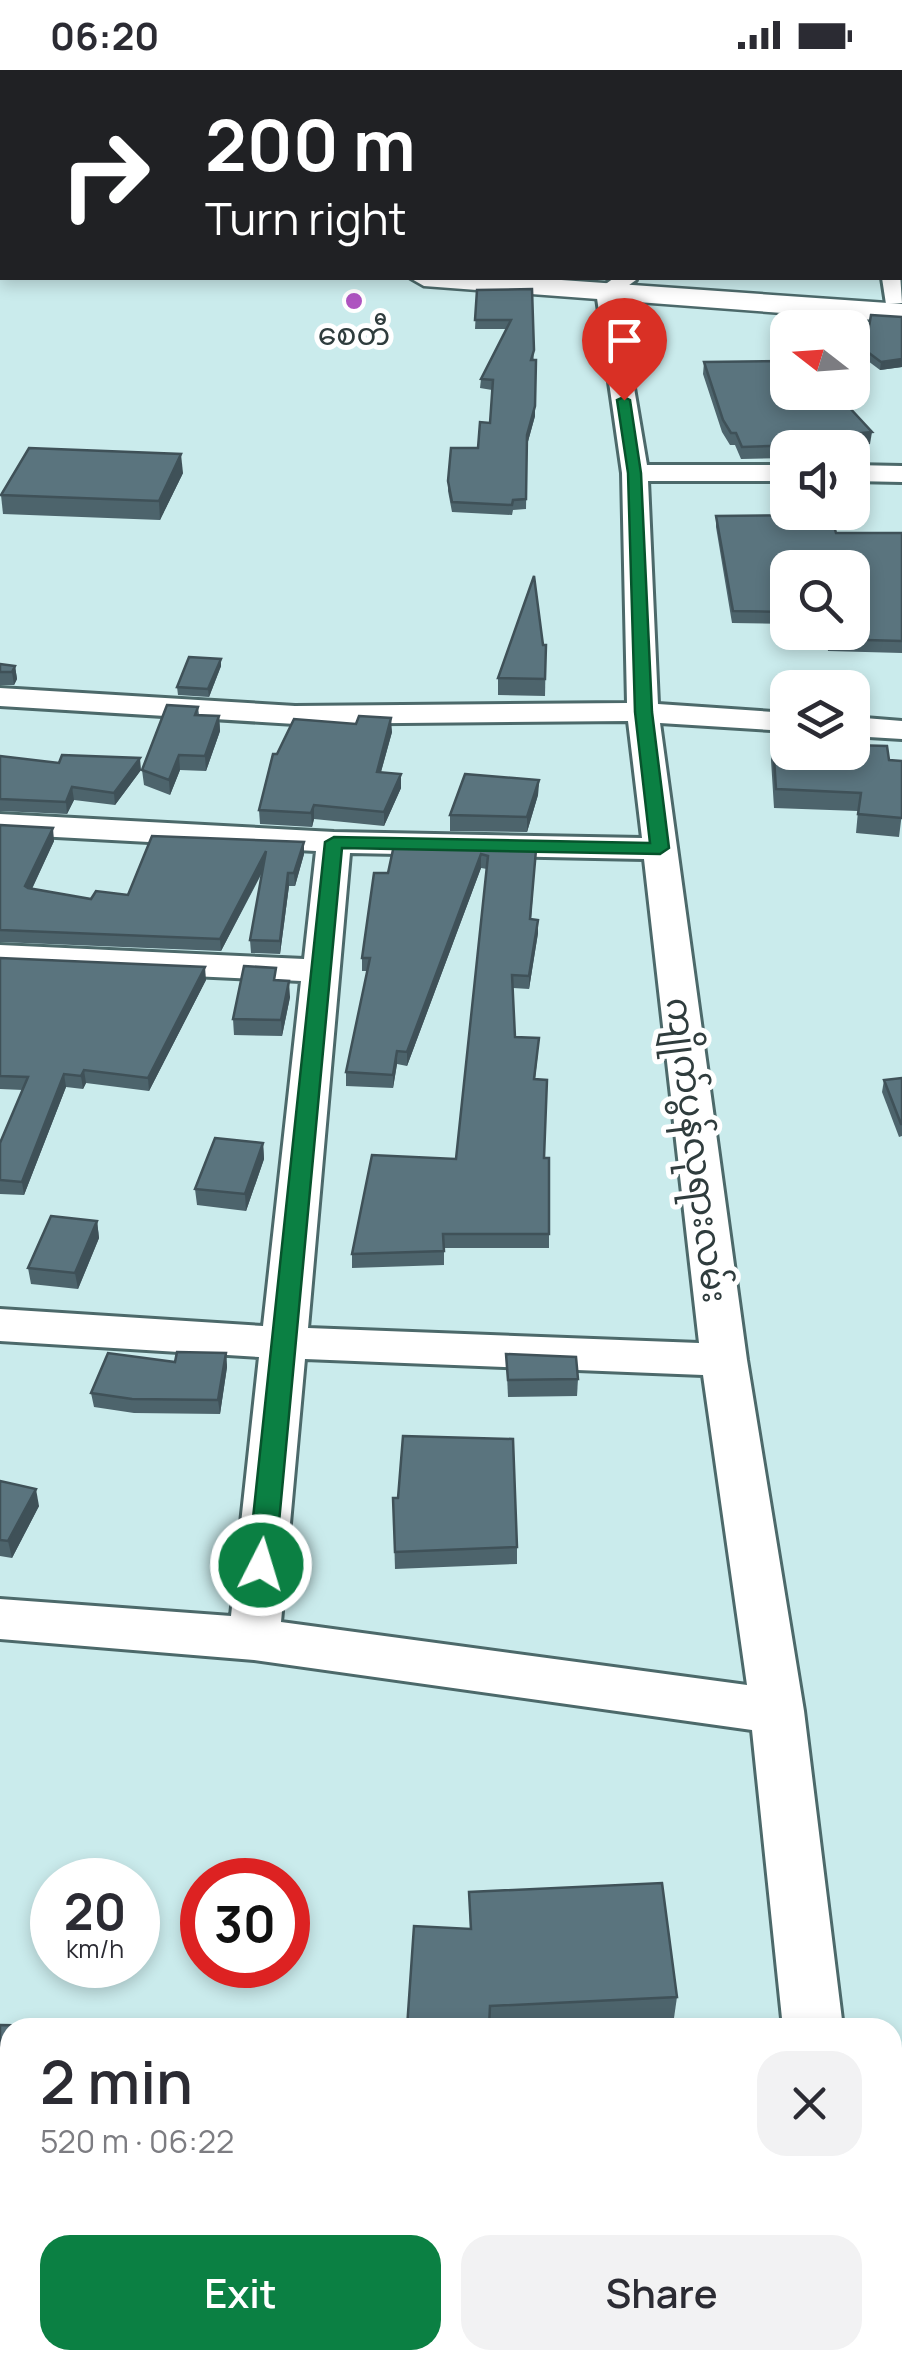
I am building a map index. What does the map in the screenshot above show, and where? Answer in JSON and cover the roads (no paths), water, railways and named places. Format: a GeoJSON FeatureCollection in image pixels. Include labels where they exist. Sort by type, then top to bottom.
{"type":"FeatureCollection","features":[{"type":"Feature","properties":{"kind":"highway"},"geometry":{"type":"LineString","coordinates":[[498,280],[898,297]]}},
{"type":"Feature","properties":{"kind":"street","name":"ကျိုက်ပွန်လုရားလမ်း"},"geometry":{"type":"LineString","coordinates":[[609,283],[634,473],[643,712],[724,1360],[777,1711],[812,2018]]}},
{"type":"Feature","properties":{"kind":"street"},"geometry":{"type":"LineString","coordinates":[[634,473],[770,473]]}},
{"type":"Feature","properties":{"kind":"street"},"geometry":{"type":"LineString","coordinates":[[870,473],[902,474]]}},
{"type":"Feature","properties":{"kind":"street"},"geometry":{"type":"LineString","coordinates":[[0,698],[295,716],[643,712],[770,721]]}},
{"type":"Feature","properties":{"kind":"street"},"geometry":{"type":"LineString","coordinates":[[870,727],[902,730]]}},
{"type":"Feature","properties":{"kind":"street"},"geometry":{"type":"LineString","coordinates":[[0,824],[334,842],[660,848]]}},
{"type":"Feature","properties":{"kind":"street"},"geometry":{"type":"LineString","coordinates":[[254,1639],[318,971],[334,842]]}},
{"type":"Feature","properties":{"kind":"street"},"geometry":{"type":"LineString","coordinates":[[0,956],[318,971]]}},
{"type":"Feature","properties":{"kind":"street"},"geometry":{"type":"LineString","coordinates":[[0,1325],[282,1342],[724,1360]]}},
{"type":"Feature","properties":{"kind":"street"},"geometry":{"type":"LineString","coordinates":[[0,1620],[254,1639],[777,1711]]}},
{"type":"Feature","properties":{"kind":"place","name":"စေတီ"},"geometry":{"type":"Point","coordinates":[354,301]}}]}
